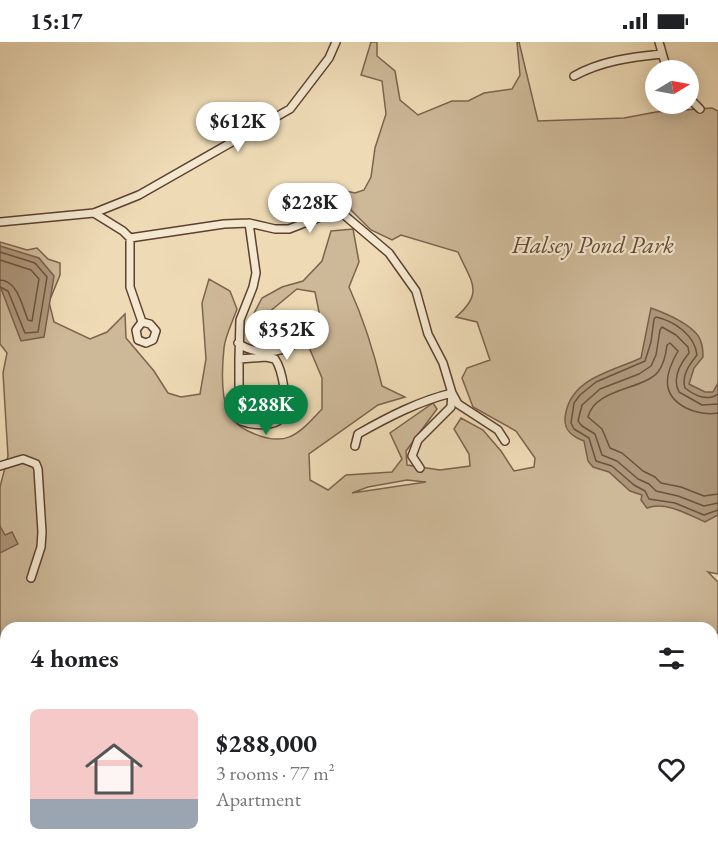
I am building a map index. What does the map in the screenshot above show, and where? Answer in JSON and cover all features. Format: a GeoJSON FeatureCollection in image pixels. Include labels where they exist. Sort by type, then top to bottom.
{"type":"FeatureCollection","features":[{"type":"Feature","properties":{"kind":"street"},"geometry":{"type":"LineString","coordinates":[[0,222],[94,213],[139,195],[290,109],[329,58],[336,42]]}},
{"type":"Feature","properties":{"kind":"street"},"geometry":{"type":"LineString","coordinates":[[659,42],[664,60]]}},
{"type":"Feature","properties":{"kind":"street"},"geometry":{"type":"LineString","coordinates":[[574,76],[614,60],[662,54]]}},
{"type":"Feature","properties":{"kind":"street"},"geometry":{"type":"LineString","coordinates":[[130,238],[225,224],[249,223],[274,229],[289,229],[333,212],[343,214],[389,253],[416,291],[428,334],[443,363],[452,393],[458,404],[498,430],[505,441]]}},
{"type":"Feature","properties":{"kind":"street"},"geometry":{"type":"LineString","coordinates":[[94,213],[130,238],[130,287],[142,322]]}},
{"type":"Feature","properties":{"kind":"street"},"geometry":{"type":"LineString","coordinates":[[238,359],[266,357],[275,359],[279,365],[285,398],[284,412],[276,422],[253,424],[241,421],[239,411],[237,343],[240,320],[256,273],[249,223]]}},
{"type":"Feature","properties":{"kind":"street"},"geometry":{"type":"LineString","coordinates":[[237,343],[245,349],[260,352],[283,350],[293,345],[304,334],[310,325],[310,316]]}},
{"type":"Feature","properties":{"kind":"street"},"geometry":{"type":"LineString","coordinates":[[355,446],[358,434],[379,422],[438,396],[452,393]]}},
{"type":"Feature","properties":{"kind":"street"},"geometry":{"type":"LineString","coordinates":[[420,468],[412,456],[418,440],[451,407],[452,393]]}},
{"type":"Feature","properties":{"kind":"street"},"geometry":{"type":"LineString","coordinates":[[0,466],[23,459],[36,464],[38,469],[42,532],[41,547],[31,578]]}},
{"type":"Feature","properties":{"kind":"green space","name":"Halsey Pond Park"},"geometry":{"type":"Polygon","coordinates":[[[371,42],[377,42],[377,56],[395,71],[400,100],[418,115],[452,101],[468,101],[484,93],[512,89],[520,75],[517,42],[519,42],[538,121],[624,118],[645,114],[699,114],[699,109],[712,108],[718,111],[718,574],[708,572],[718,582],[718,622],[0,622],[0,487],[8,456],[3,373],[7,353],[0,344],[0,242],[27,250],[37,248],[48,259],[60,263],[60,275],[49,302],[54,322],[90,339],[107,332],[125,314],[126,338],[154,371],[168,393],[181,397],[200,394],[206,359],[202,303],[209,279],[230,291],[237,309],[226,339],[223,356],[223,390],[228,413],[245,430],[272,439],[281,439],[297,433],[322,409],[322,378],[308,345],[320,317],[315,292],[297,289],[263,317],[251,319],[262,298],[282,287],[303,281],[322,261],[331,231],[353,229],[359,262],[349,287],[368,336],[382,386],[405,397],[378,405],[309,454],[310,480],[328,490],[346,475],[392,472],[402,459],[390,433],[433,403],[437,409],[406,451],[407,465],[440,470],[470,466],[469,454],[454,429],[461,418],[483,430],[514,471],[534,467],[535,458],[516,431],[473,407],[462,378],[467,368],[490,360],[477,322],[456,317],[470,301],[473,293],[471,279],[458,252],[401,235],[392,240],[371,230],[351,210],[346,191],[355,193],[364,190],[371,177],[375,148],[386,114],[382,81],[361,75],[371,42]],[[407,480],[368,487],[352,493],[426,482],[407,480]]]}},
{"type":"Feature","properties":{"kind":"water"},"geometry":{"type":"Polygon","coordinates":[[[0,246],[39,258],[54,276],[44,337],[21,341],[0,286],[0,246]]]}},
{"type":"Feature","properties":{"kind":"water"},"geometry":{"type":"Polygon","coordinates":[[[651,308],[680,321],[698,336],[703,357],[694,368],[689,384],[705,392],[713,392],[718,383],[718,515],[705,522],[669,507],[647,508],[641,500],[642,495],[630,491],[609,472],[593,467],[588,461],[584,441],[573,435],[566,427],[565,418],[568,405],[583,385],[593,378],[641,358],[651,308]]]}},
{"type":"Feature","properties":{"kind":"water"},"geometry":{"type":"Polygon","coordinates":[[[0,526],[5,535],[12,532],[18,544],[0,553],[0,526]]]}}]}
